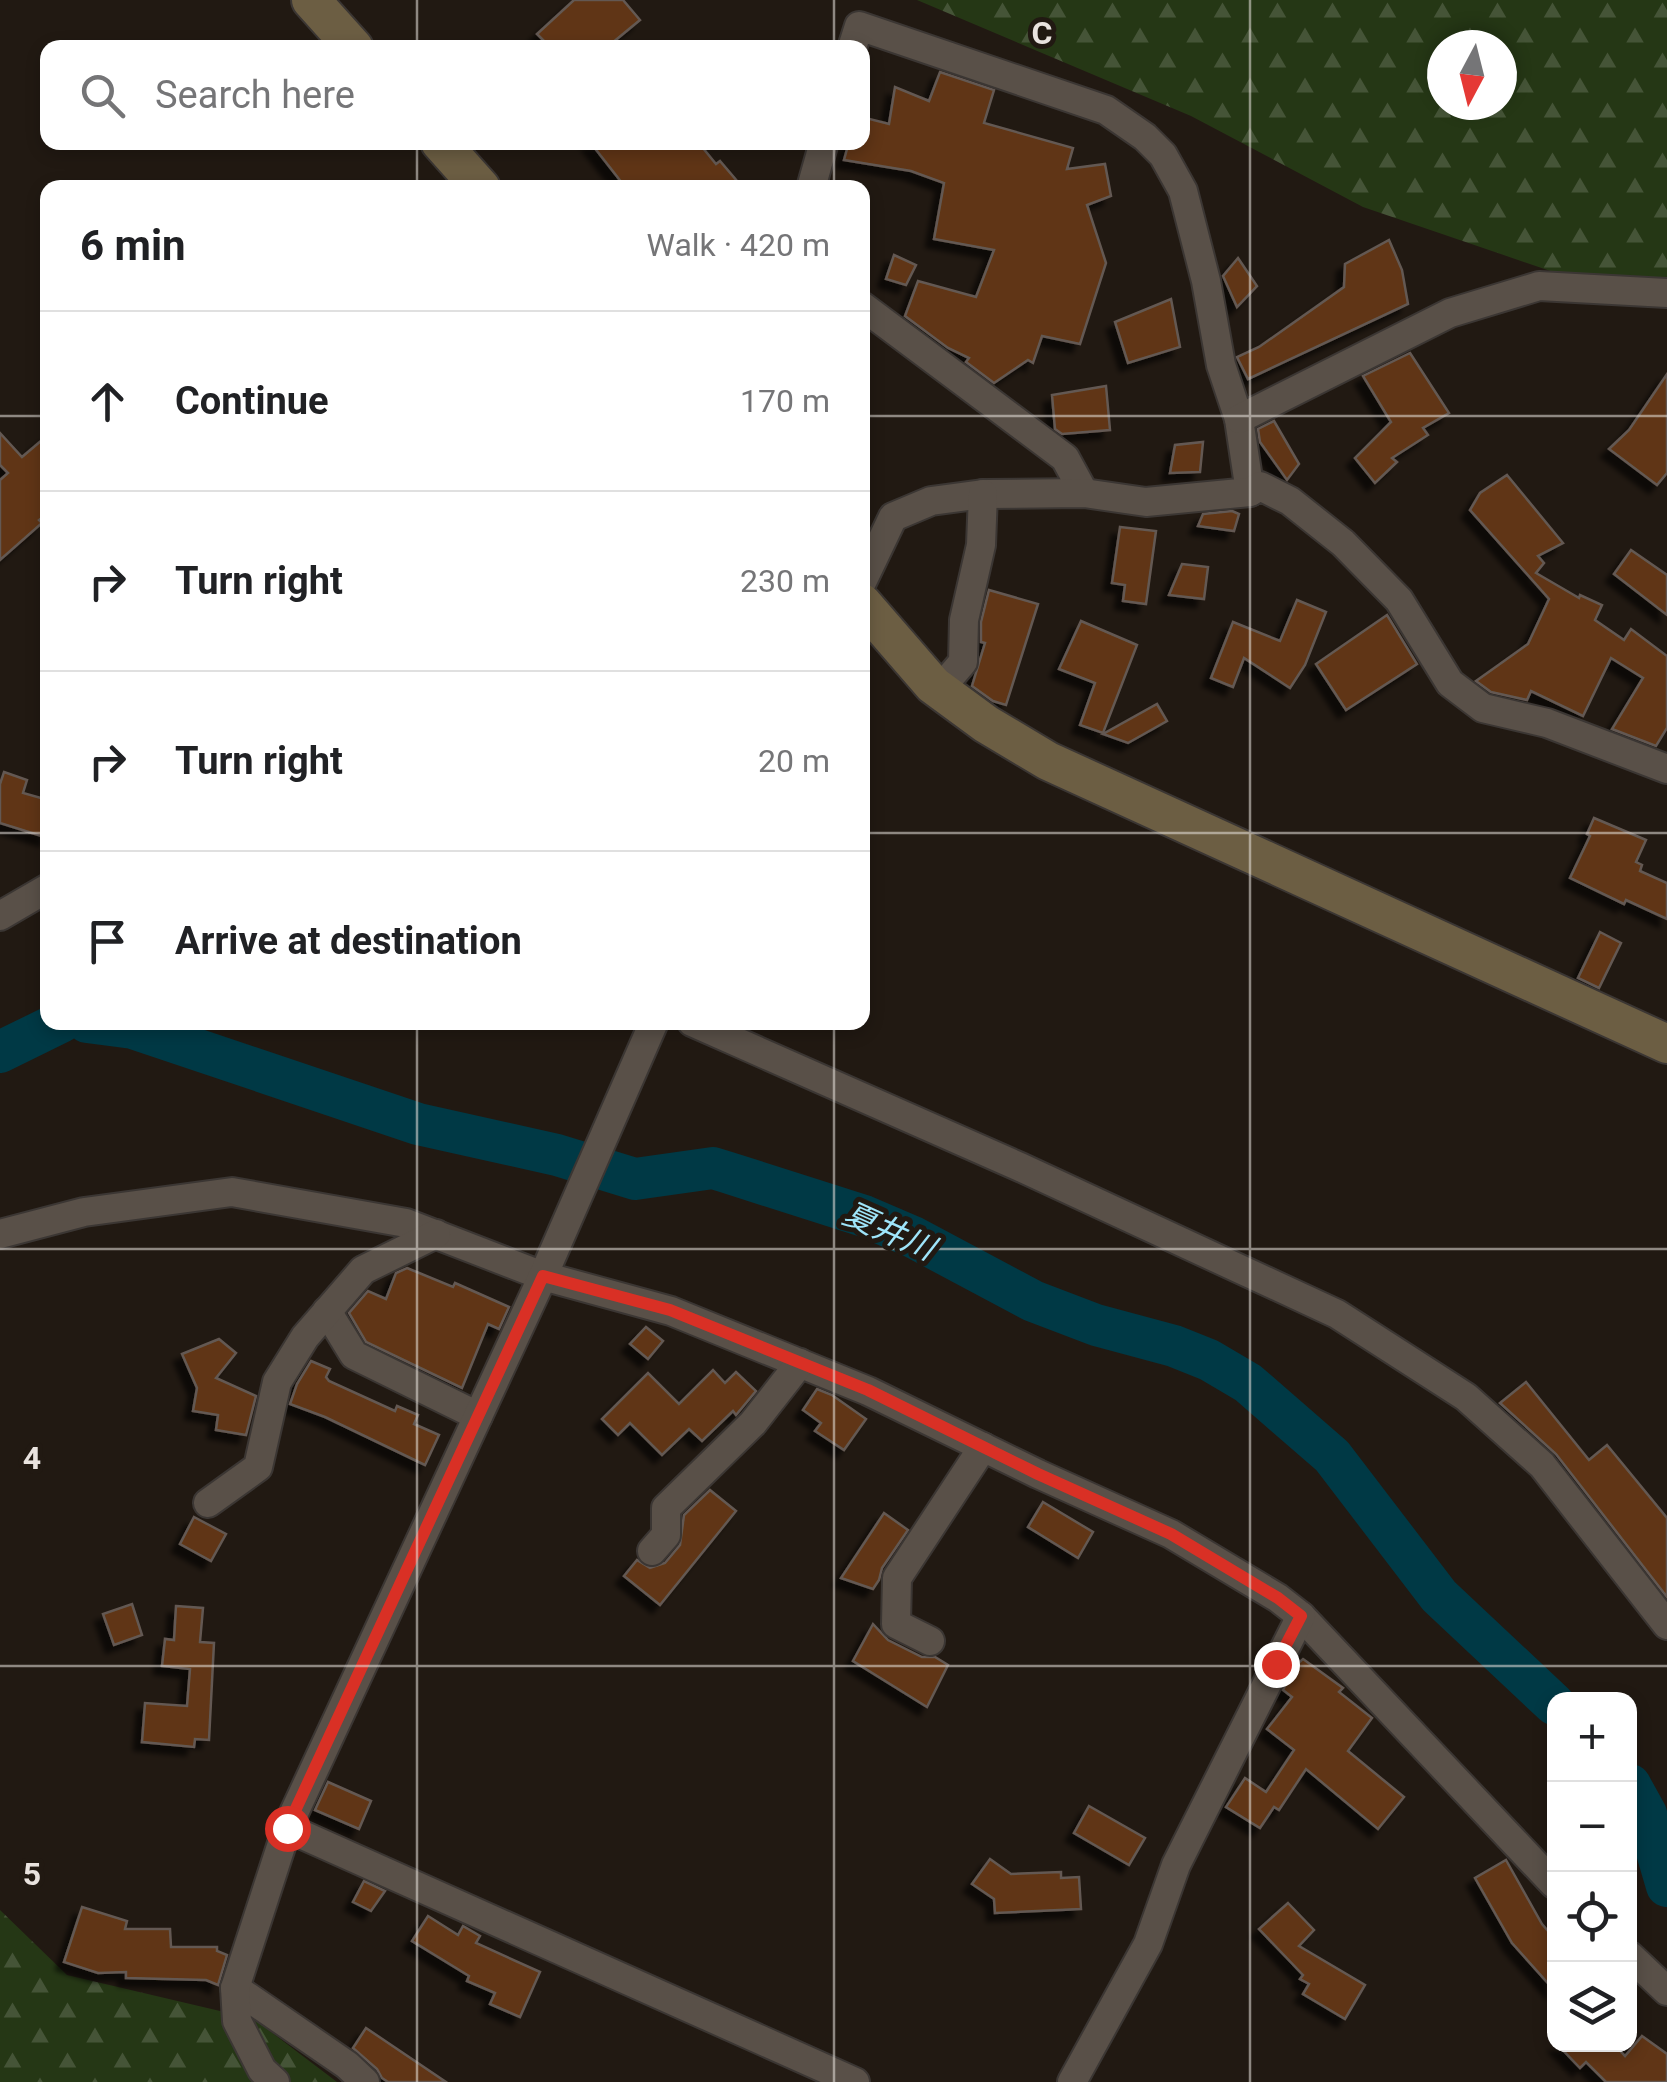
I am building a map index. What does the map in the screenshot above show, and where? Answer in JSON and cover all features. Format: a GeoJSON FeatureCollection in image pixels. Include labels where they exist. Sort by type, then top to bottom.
{"type":"FeatureCollection","features":[{"type":"Feature","properties":{"kind":"street"},"geometry":{"type":"LineString","coordinates":[[311,0],[347,40]]}},
{"type":"Feature","properties":{"kind":"street"},"geometry":{"type":"LineString","coordinates":[[854,40],[858,26],[1106,110],[1163,155],[1183,191],[1206,281],[1220,366],[1239,419],[1250,492]]}},
{"type":"Feature","properties":{"kind":"street"},"geometry":{"type":"LineString","coordinates":[[447,150],[474,180]]}},
{"type":"Feature","properties":{"kind":"street"},"geometry":{"type":"LineString","coordinates":[[813,180],[822,150]]}},
{"type":"Feature","properties":{"kind":"street"},"geometry":{"type":"LineString","coordinates":[[1239,419],[1450,313],[1539,286],[1667,293]]}},
{"type":"Feature","properties":{"kind":"street"},"geometry":{"type":"LineString","coordinates":[[870,312],[1065,458],[1084,493]]}},
{"type":"Feature","properties":{"kind":"street"},"geometry":{"type":"LineString","coordinates":[[870,565],[892,517],[931,500],[983,494],[1084,493],[1146,502],[1250,492],[1260,486],[1290,501],[1343,543],[1399,600],[1450,682],[1484,708],[1546,723],[1667,769]]}},
{"type":"Feature","properties":{"kind":"street"},"geometry":{"type":"LineString","coordinates":[[939,690],[962,662],[964,620],[981,545],[983,494]]}},
{"type":"Feature","properties":{"kind":"street"},"geometry":{"type":"LineString","coordinates":[[870,612],[939,690],[1048,761],[1667,1044]]}},
{"type":"Feature","properties":{"kind":"street"},"geometry":{"type":"LineString","coordinates":[[0,916],[40,890]]}},
{"type":"Feature","properties":{"kind":"street"},"geometry":{"type":"LineString","coordinates":[[275,2082],[262,2070],[237,2021],[235,1988],[287,1828],[543,1276],[651,1030]]}},
{"type":"Feature","properties":{"kind":"street"},"geometry":{"type":"LineString","coordinates":[[710,1030],[1038,1175],[1337,1314],[1466,1396],[1542,1465],[1667,1625]]}},
{"type":"Feature","properties":{"kind":"street"},"geometry":{"type":"LineString","coordinates":[[0,1234],[84,1212],[232,1192],[406,1223],[543,1276],[670,1310],[868,1390],[1171,1534],[1278,1598],[1301,1616],[1547,1877]]}},
{"type":"Feature","properties":{"kind":"street"},"geometry":{"type":"LineString","coordinates":[[208,1502],[258,1466],[277,1382],[306,1337],[363,1270],[436,1234]]}},
{"type":"Feature","properties":{"kind":"street"},"geometry":{"type":"LineString","coordinates":[[328,1312],[354,1355],[478,1416]]}},
{"type":"Feature","properties":{"kind":"street"},"geometry":{"type":"LineString","coordinates":[[652,1552],[666,1534],[666,1508],[754,1423],[800,1362]]}},
{"type":"Feature","properties":{"kind":"street"},"geometry":{"type":"LineString","coordinates":[[930,1641],[896,1624],[896,1578],[984,1447]]}},
{"type":"Feature","properties":{"kind":"street"},"geometry":{"type":"LineString","coordinates":[[1072,2082],[1148,1944],[1176,1865],[1301,1616]]}},
{"type":"Feature","properties":{"kind":"street"},"geometry":{"type":"LineString","coordinates":[[287,1828],[855,2082]]}},
{"type":"Feature","properties":{"kind":"street"},"geometry":{"type":"LineString","coordinates":[[1636,1962],[1667,1991]]}},
{"type":"Feature","properties":{"kind":"street"},"geometry":{"type":"LineString","coordinates":[[235,1988],[347,2065],[364,2082]]}},
{"type":"Feature","properties":{"kind":"green space"},"geometry":{"type":"Polygon","coordinates":[[[917,0],[1667,0],[1667,277],[1615,293],[1363,207],[1191,116],[917,0]]]}},
{"type":"Feature","properties":{"kind":"green space"},"geometry":{"type":"Polygon","coordinates":[[[0,1910],[67,1975],[254,2019],[337,2082],[0,2082],[0,1910]]]}},
{"type":"Feature","properties":{"kind":"building"},"geometry":{"type":"Polygon","coordinates":[[[574,0],[623,0],[640,20],[616,40],[543,40],[537,34],[574,0]]]}},
{"type":"Feature","properties":{"kind":"building"},"geometry":{"type":"Polygon","coordinates":[[[940,72],[994,90],[984,123],[1073,148],[1067,169],[1105,164],[1111,196],[1087,205],[1106,263],[1080,344],[1042,336],[1033,363],[1028,360],[994,383],[966,362],[969,358],[948,348],[905,316],[918,281],[976,297],[994,250],[934,239],[944,183],[911,171],[844,160],[847,150],[870,150],[870,119],[889,124],[895,87],[929,101],[940,72]]]}},
{"type":"Feature","properties":{"kind":"building"},"geometry":{"type":"Polygon","coordinates":[[[596,150],[705,150],[736,180],[620,180],[596,150]]]}},
{"type":"Feature","properties":{"kind":"building"},"geometry":{"type":"Polygon","coordinates":[[[1389,240],[1402,270],[1408,304],[1248,379],[1237,357],[1259,347],[1344,287],[1345,264],[1389,240]]]}},
{"type":"Feature","properties":{"kind":"building"},"geometry":{"type":"Polygon","coordinates":[[[894,255],[916,265],[906,285],[886,279],[894,255]]]}},
{"type":"Feature","properties":{"kind":"building"},"geometry":{"type":"Polygon","coordinates":[[[1238,258],[1257,286],[1237,307],[1223,276],[1238,258]]]}},
{"type":"Feature","properties":{"kind":"building"},"geometry":{"type":"Polygon","coordinates":[[[1171,299],[1180,347],[1128,363],[1115,322],[1171,299]]]}},
{"type":"Feature","properties":{"kind":"building"},"geometry":{"type":"Polygon","coordinates":[[[1410,353],[1449,413],[1423,428],[1428,435],[1392,458],[1397,462],[1375,483],[1355,458],[1391,422],[1363,376],[1410,353]]]}},
{"type":"Feature","properties":{"kind":"building"},"geometry":{"type":"Polygon","coordinates":[[[1667,374],[1667,473],[1657,485],[1609,449],[1629,430],[1667,374]]]}},
{"type":"Feature","properties":{"kind":"building"},"geometry":{"type":"Polygon","coordinates":[[[1106,386],[1110,430],[1062,434],[1055,429],[1052,395],[1106,386]]]}},
{"type":"Feature","properties":{"kind":"building"},"geometry":{"type":"Polygon","coordinates":[[[1274,421],[1299,464],[1287,480],[1260,442],[1258,429],[1274,421]]]}},
{"type":"Feature","properties":{"kind":"building"},"geometry":{"type":"Polygon","coordinates":[[[0,433],[22,457],[40,442],[40,525],[0,560],[0,480],[8,473],[0,465],[0,433]]]}},
{"type":"Feature","properties":{"kind":"building"},"geometry":{"type":"Polygon","coordinates":[[[1203,442],[1200,472],[1170,473],[1175,445],[1203,442]]]}},
{"type":"Feature","properties":{"kind":"building"},"geometry":{"type":"Polygon","coordinates":[[[1507,475],[1563,543],[1538,556],[1544,563],[1536,573],[1579,598],[1580,595],[1602,605],[1595,620],[1624,640],[1631,629],[1667,656],[1667,728],[1656,746],[1612,729],[1643,678],[1611,658],[1583,716],[1531,691],[1527,700],[1491,692],[1476,681],[1528,644],[1549,599],[1470,510],[1480,493],[1507,475]]]}},
{"type":"Feature","properties":{"kind":"building"},"geometry":{"type":"Polygon","coordinates":[[[1203,514],[1239,514],[1234,531],[1198,526],[1203,514]]]}},
{"type":"Feature","properties":{"kind":"building"},"geometry":{"type":"Polygon","coordinates":[[[1120,527],[1156,531],[1146,604],[1123,601],[1125,585],[1112,583],[1120,527]]]}},
{"type":"Feature","properties":{"kind":"building"},"geometry":{"type":"Polygon","coordinates":[[[1631,550],[1667,575],[1667,615],[1614,574],[1631,550]]]}},
{"type":"Feature","properties":{"kind":"building"},"geometry":{"type":"Polygon","coordinates":[[[1182,564],[1208,567],[1204,599],[1169,595],[1182,564]]]}},
{"type":"Feature","properties":{"kind":"building"},"geometry":{"type":"Polygon","coordinates":[[[989,590],[1038,604],[1006,705],[972,686],[985,643],[981,642],[981,622],[989,590]]]}},
{"type":"Feature","properties":{"kind":"building"},"geometry":{"type":"Polygon","coordinates":[[[1297,600],[1326,612],[1305,665],[1290,688],[1244,658],[1233,687],[1211,678],[1233,622],[1280,641],[1297,600]]]}},
{"type":"Feature","properties":{"kind":"building"},"geometry":{"type":"Polygon","coordinates":[[[1387,615],[1417,664],[1346,710],[1316,664],[1387,615]]]}},
{"type":"Feature","properties":{"kind":"building"},"geometry":{"type":"Polygon","coordinates":[[[1081,621],[1137,645],[1103,733],[1080,725],[1095,683],[1059,669],[1081,621]]]}},
{"type":"Feature","properties":{"kind":"building"},"geometry":{"type":"Polygon","coordinates":[[[1157,704],[1167,721],[1128,743],[1103,734],[1157,704]]]}},
{"type":"Feature","properties":{"kind":"building"},"geometry":{"type":"Polygon","coordinates":[[[4,772],[27,780],[23,793],[40,798],[40,836],[0,823],[0,784],[4,772]]]}},
{"type":"Feature","properties":{"kind":"building"},"geometry":{"type":"Polygon","coordinates":[[[1594,818],[1646,840],[1636,862],[1642,865],[1640,871],[1667,883],[1667,919],[1570,878],[1594,818]]]}},
{"type":"Feature","properties":{"kind":"building"},"geometry":{"type":"Polygon","coordinates":[[[1600,932],[1621,943],[1599,988],[1578,978],[1600,932]]]}},
{"type":"Feature","properties":{"kind":"building"},"geometry":{"type":"Polygon","coordinates":[[[407,1268],[453,1287],[455,1283],[509,1307],[499,1329],[488,1324],[462,1388],[366,1342],[349,1313],[368,1291],[386,1299],[396,1273],[407,1268]]]}},
{"type":"Feature","properties":{"kind":"building"},"geometry":{"type":"Polygon","coordinates":[[[646,1327],[663,1341],[648,1359],[630,1344],[646,1327]]]}},
{"type":"Feature","properties":{"kind":"building"},"geometry":{"type":"Polygon","coordinates":[[[219,1339],[236,1353],[216,1378],[256,1396],[246,1435],[216,1430],[218,1415],[193,1411],[197,1388],[182,1354],[219,1339]]]}},
{"type":"Feature","properties":{"kind":"building"},"geometry":{"type":"Polygon","coordinates":[[[311,1361],[330,1369],[326,1377],[329,1381],[395,1411],[397,1406],[418,1415],[414,1424],[439,1435],[425,1465],[290,1404],[311,1361]]]}},
{"type":"Feature","properties":{"kind":"building"},"geometry":{"type":"Polygon","coordinates":[[[713,1370],[725,1383],[736,1372],[756,1391],[736,1415],[733,1411],[702,1441],[689,1429],[662,1455],[630,1423],[618,1435],[602,1419],[648,1373],[679,1404],[713,1370]]]}},
{"type":"Feature","properties":{"kind":"building"},"geometry":{"type":"Polygon","coordinates":[[[1526,1382],[1589,1460],[1607,1445],[1667,1518],[1667,1597],[1556,1454],[1500,1403],[1526,1382]]]}},
{"type":"Feature","properties":{"kind":"building"},"geometry":{"type":"Polygon","coordinates":[[[817,1389],[866,1419],[844,1450],[815,1431],[821,1423],[803,1410],[817,1389]]]}},
{"type":"Feature","properties":{"kind":"building"},"geometry":{"type":"Polygon","coordinates":[[[710,1490],[736,1511],[660,1605],[624,1576],[637,1560],[650,1568],[665,1563],[680,1545],[684,1515],[710,1490]]]}},
{"type":"Feature","properties":{"kind":"building"},"geometry":{"type":"Polygon","coordinates":[[[1043,1502],[1093,1532],[1078,1558],[1028,1527],[1043,1502]]]}},
{"type":"Feature","properties":{"kind":"building"},"geometry":{"type":"Polygon","coordinates":[[[884,1513],[908,1530],[882,1568],[879,1580],[873,1589],[841,1578],[884,1513]]]}},
{"type":"Feature","properties":{"kind":"building"},"geometry":{"type":"Polygon","coordinates":[[[194,1517],[226,1534],[211,1561],[180,1544],[194,1517]]]}},
{"type":"Feature","properties":{"kind":"building"},"geometry":{"type":"Polygon","coordinates":[[[132,1604],[142,1635],[114,1645],[103,1614],[132,1604]]]}},
{"type":"Feature","properties":{"kind":"building"},"geometry":{"type":"Polygon","coordinates":[[[176,1606],[203,1608],[200,1642],[214,1643],[209,1740],[195,1739],[194,1747],[142,1742],[145,1703],[187,1706],[190,1669],[162,1666],[165,1639],[174,1640],[176,1606]]]}},
{"type":"Feature","properties":{"kind":"building"},"geometry":{"type":"Polygon","coordinates":[[[873,1624],[888,1640],[948,1665],[927,1707],[853,1661],[873,1624]]]}},
{"type":"Feature","properties":{"kind":"building"},"geometry":{"type":"Polygon","coordinates":[[[1303,1659],[1343,1688],[1339,1692],[1372,1718],[1348,1751],[1404,1797],[1378,1829],[1306,1769],[1279,1810],[1274,1807],[1260,1828],[1226,1807],[1245,1778],[1266,1792],[1294,1750],[1267,1729],[1292,1697],[1283,1690],[1303,1659]]]}},
{"type":"Feature","properties":{"kind":"building"},"geometry":{"type":"Polygon","coordinates":[[[328,1782],[371,1801],[359,1829],[315,1810],[328,1782]]]}},
{"type":"Feature","properties":{"kind":"building"},"geometry":{"type":"Polygon","coordinates":[[[1089,1806],[1145,1838],[1129,1865],[1074,1833],[1089,1806]]]}},
{"type":"Feature","properties":{"kind":"building"},"geometry":{"type":"Polygon","coordinates":[[[990,1859],[1011,1874],[1061,1872],[1061,1878],[1079,1877],[1081,1909],[995,1913],[994,1899],[972,1884],[990,1859]]]}},
{"type":"Feature","properties":{"kind":"building"},"geometry":{"type":"Polygon","coordinates":[[[1506,1860],[1547,1930],[1547,1982],[1512,1943],[1475,1878],[1506,1860]]]}},
{"type":"Feature","properties":{"kind":"building"},"geometry":{"type":"Polygon","coordinates":[[[364,1881],[385,1891],[371,1911],[353,1902],[364,1881]]]}},
{"type":"Feature","properties":{"kind":"building"},"geometry":{"type":"Polygon","coordinates":[[[1288,1903],[1314,1930],[1299,1946],[1365,1985],[1345,2019],[1303,1994],[1309,1984],[1300,1979],[1303,1975],[1259,1929],[1288,1903]]]}},
{"type":"Feature","properties":{"kind":"building"},"geometry":{"type":"Polygon","coordinates":[[[82,1907],[127,1921],[125,1929],[170,1929],[171,1947],[217,1947],[217,1951],[227,1955],[218,1985],[206,1980],[126,1978],[126,1972],[98,1973],[64,1962],[82,1907]]]}},
{"type":"Feature","properties":{"kind":"building"},"geometry":{"type":"Polygon","coordinates":[[[428,1916],[458,1935],[463,1926],[480,1936],[476,1943],[540,1972],[520,2017],[490,2004],[495,1993],[467,1981],[469,1976],[412,1941],[428,1916]]]}},
{"type":"Feature","properties":{"kind":"building"},"geometry":{"type":"Polygon","coordinates":[[[366,2028],[446,2082],[388,2082],[382,2078],[353,2048],[366,2028]]]}},
{"type":"Feature","properties":{"kind":"building"},"geometry":{"type":"Polygon","coordinates":[[[1642,2036],[1667,2054],[1667,2082],[1606,2082],[1586,2062],[1580,2068],[1565,2052],[1621,2052],[1625,2056],[1637,2052],[1637,2042],[1642,2036]]]}},
{"type":"Feature","properties":{"kind":"waterway","name":"夏井川"},"geometry":{"type":"LineString","coordinates":[[0,1052],[45,1030]]}},
{"type":"Feature","properties":{"kind":"waterway","name":"夏井川"},"geometry":{"type":"LineString","coordinates":[[139,1030],[418,1124],[557,1155],[635,1179],[713,1168],[864,1216],[913,1237],[1033,1301],[1209,1360],[1248,1383],[1332,1456],[1439,1596],[1547,1697]]}},
{"type":"Feature","properties":{"kind":"waterway","name":"夏井川"},"geometry":{"type":"LineString","coordinates":[[1637,1798],[1646,1814],[1667,1886]]}},
{"type":"Feature","properties":{"kind":"route"},"geometry":{"type":"LineString","coordinates":[[287,1828],[543,1276],[670,1310],[868,1390],[1171,1534],[1301,1616],[1276,1664]]}}]}
